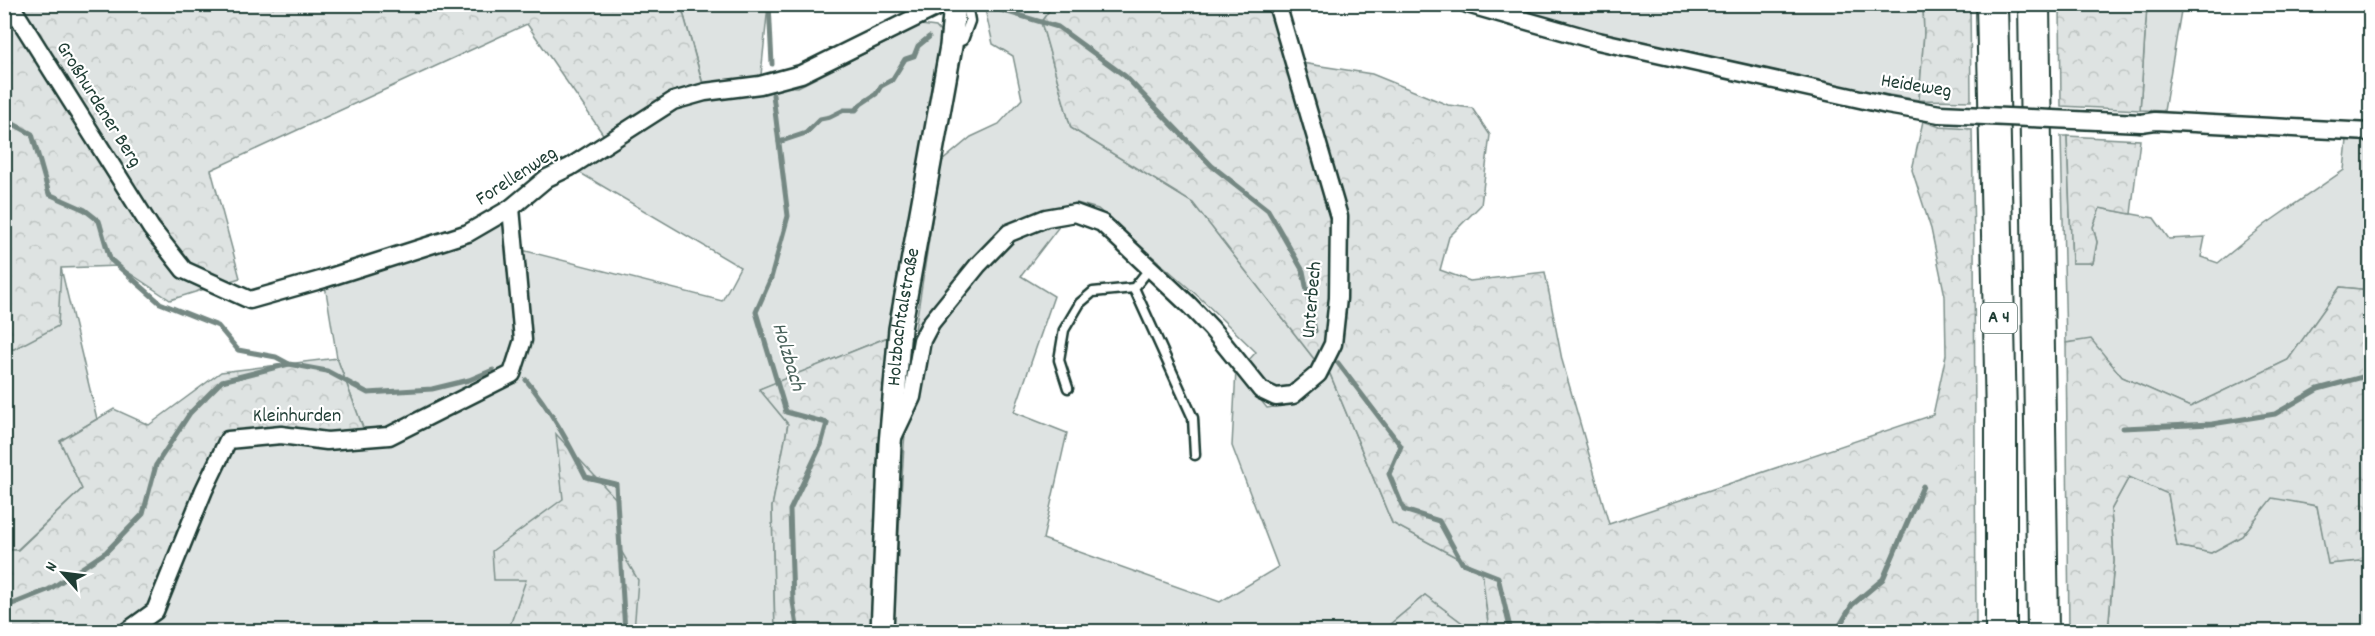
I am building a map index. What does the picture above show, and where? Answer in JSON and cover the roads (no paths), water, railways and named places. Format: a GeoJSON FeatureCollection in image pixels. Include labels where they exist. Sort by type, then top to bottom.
{"type":"FeatureCollection","features":[{"type":"Feature","properties":{"kind":"highway","name":"A 4"},"geometry":{"type":"LineString","coordinates":[[1992,4],[2001,418],[2001,632]]}},
{"type":"Feature","properties":{"kind":"highway","name":"A 4"},"geometry":{"type":"LineString","coordinates":[[2034,4],[2043,632]]}},
{"type":"Feature","properties":{"kind":"street","name":"Großhurdener Berg"},"geometry":{"type":"LineString","coordinates":[[10,4],[151,228]]}},
{"type":"Feature","properties":{"kind":"street","name":"Forellenweg"},"geometry":{"type":"LineString","coordinates":[[151,228],[184,270],[250,300],[468,233],[511,208],[547,178],[609,143],[673,101],[705,92],[760,85],[801,74],[943,4]]}},
{"type":"Feature","properties":{"kind":"street","name":"Holzbachtalstraße"},"geometry":{"type":"LineString","coordinates":[[882,632],[890,444],[900,329],[951,46],[955,4]]}},
{"type":"Feature","properties":{"kind":"street","name":"Unterbech"},"geometry":{"type":"LineString","coordinates":[[890,444],[912,397],[922,340],[931,323],[978,265],[1009,233],[1046,218],[1075,213],[1102,223],[1150,268],[1211,328],[1261,390],[1276,397],[1293,394],[1318,374],[1333,344],[1338,298],[1339,216],[1277,4]]}},
{"type":"Feature","properties":{"kind":"street","name":"Heideweg"},"geometry":{"type":"LineString","coordinates":[[1467,4],[1598,41],[1887,105],[1940,114],[2141,123],[2155,121],[2370,132]]}},
{"type":"Feature","properties":{"kind":"street","name":"Kleinhurden"},"geometry":{"type":"LineString","coordinates":[[126,632],[155,611],[204,490],[228,440],[281,435],[327,441],[389,436],[512,374],[523,340],[511,208]]}},
{"type":"Feature","properties":{"kind":"lane"},"geometry":{"type":"LineString","coordinates":[[951,46],[963,40],[969,21],[967,4]]}},
{"type":"Feature","properties":{"kind":"lane"},"geometry":{"type":"LineString","coordinates":[[1068,388],[1059,360],[1064,330],[1080,303],[1093,292],[1134,288],[1150,268]]}},
{"type":"Feature","properties":{"kind":"lane"},"geometry":{"type":"LineString","coordinates":[[1134,288],[1193,418],[1195,455]]}},
{"type":"Feature","properties":{"kind":"waterway","name":"Holzbach"},"geometry":{"type":"LineString","coordinates":[[769,4],[772,64]]}},
{"type":"Feature","properties":{"kind":"waterway"},"geometry":{"type":"LineString","coordinates":[[994,8],[1058,27],[1125,76],[1212,166],[1268,210],[1303,271],[1315,331]]}},
{"type":"Feature","properties":{"kind":"waterway"},"geometry":{"type":"LineString","coordinates":[[779,142],[806,133],[820,119],[844,110],[856,110],[876,94],[881,86],[892,80],[905,59],[914,56],[918,46],[929,37]]}},
{"type":"Feature","properties":{"kind":"waterway","name":"Holzbach"},"geometry":{"type":"LineString","coordinates":[[773,95],[788,216],[771,278],[756,312],[786,412],[827,423],[821,445],[790,510],[793,602],[798,632]]}},
{"type":"Feature","properties":{"kind":"waterway"},"geometry":{"type":"LineString","coordinates":[[4,119],[32,134],[49,194],[85,210],[99,221],[110,259],[160,303],[218,326],[238,350],[276,357],[289,364],[327,371],[368,393],[432,389],[469,380],[493,370]]}},
{"type":"Feature","properties":{"kind":"waterway"},"geometry":{"type":"LineString","coordinates":[[1338,363],[1401,446],[1389,474],[1404,510],[1439,521],[1462,563],[1498,577],[1511,632]]}},
{"type":"Feature","properties":{"kind":"waterway"},"geometry":{"type":"LineString","coordinates":[[4,612],[10,605],[50,589],[106,552],[143,514],[156,465],[190,413],[222,381],[289,364]]}},
{"type":"Feature","properties":{"kind":"waterway"},"geometry":{"type":"LineString","coordinates":[[2123,428],[2212,424],[2275,414],[2318,389],[2370,375]]}},
{"type":"Feature","properties":{"kind":"waterway"},"geometry":{"type":"LineString","coordinates":[[526,380],[566,439],[586,477],[616,484],[625,632]]}},
{"type":"Feature","properties":{"kind":"waterway"},"geometry":{"type":"LineString","coordinates":[[1836,632],[1852,605],[1883,579],[1923,486]]}}]}
